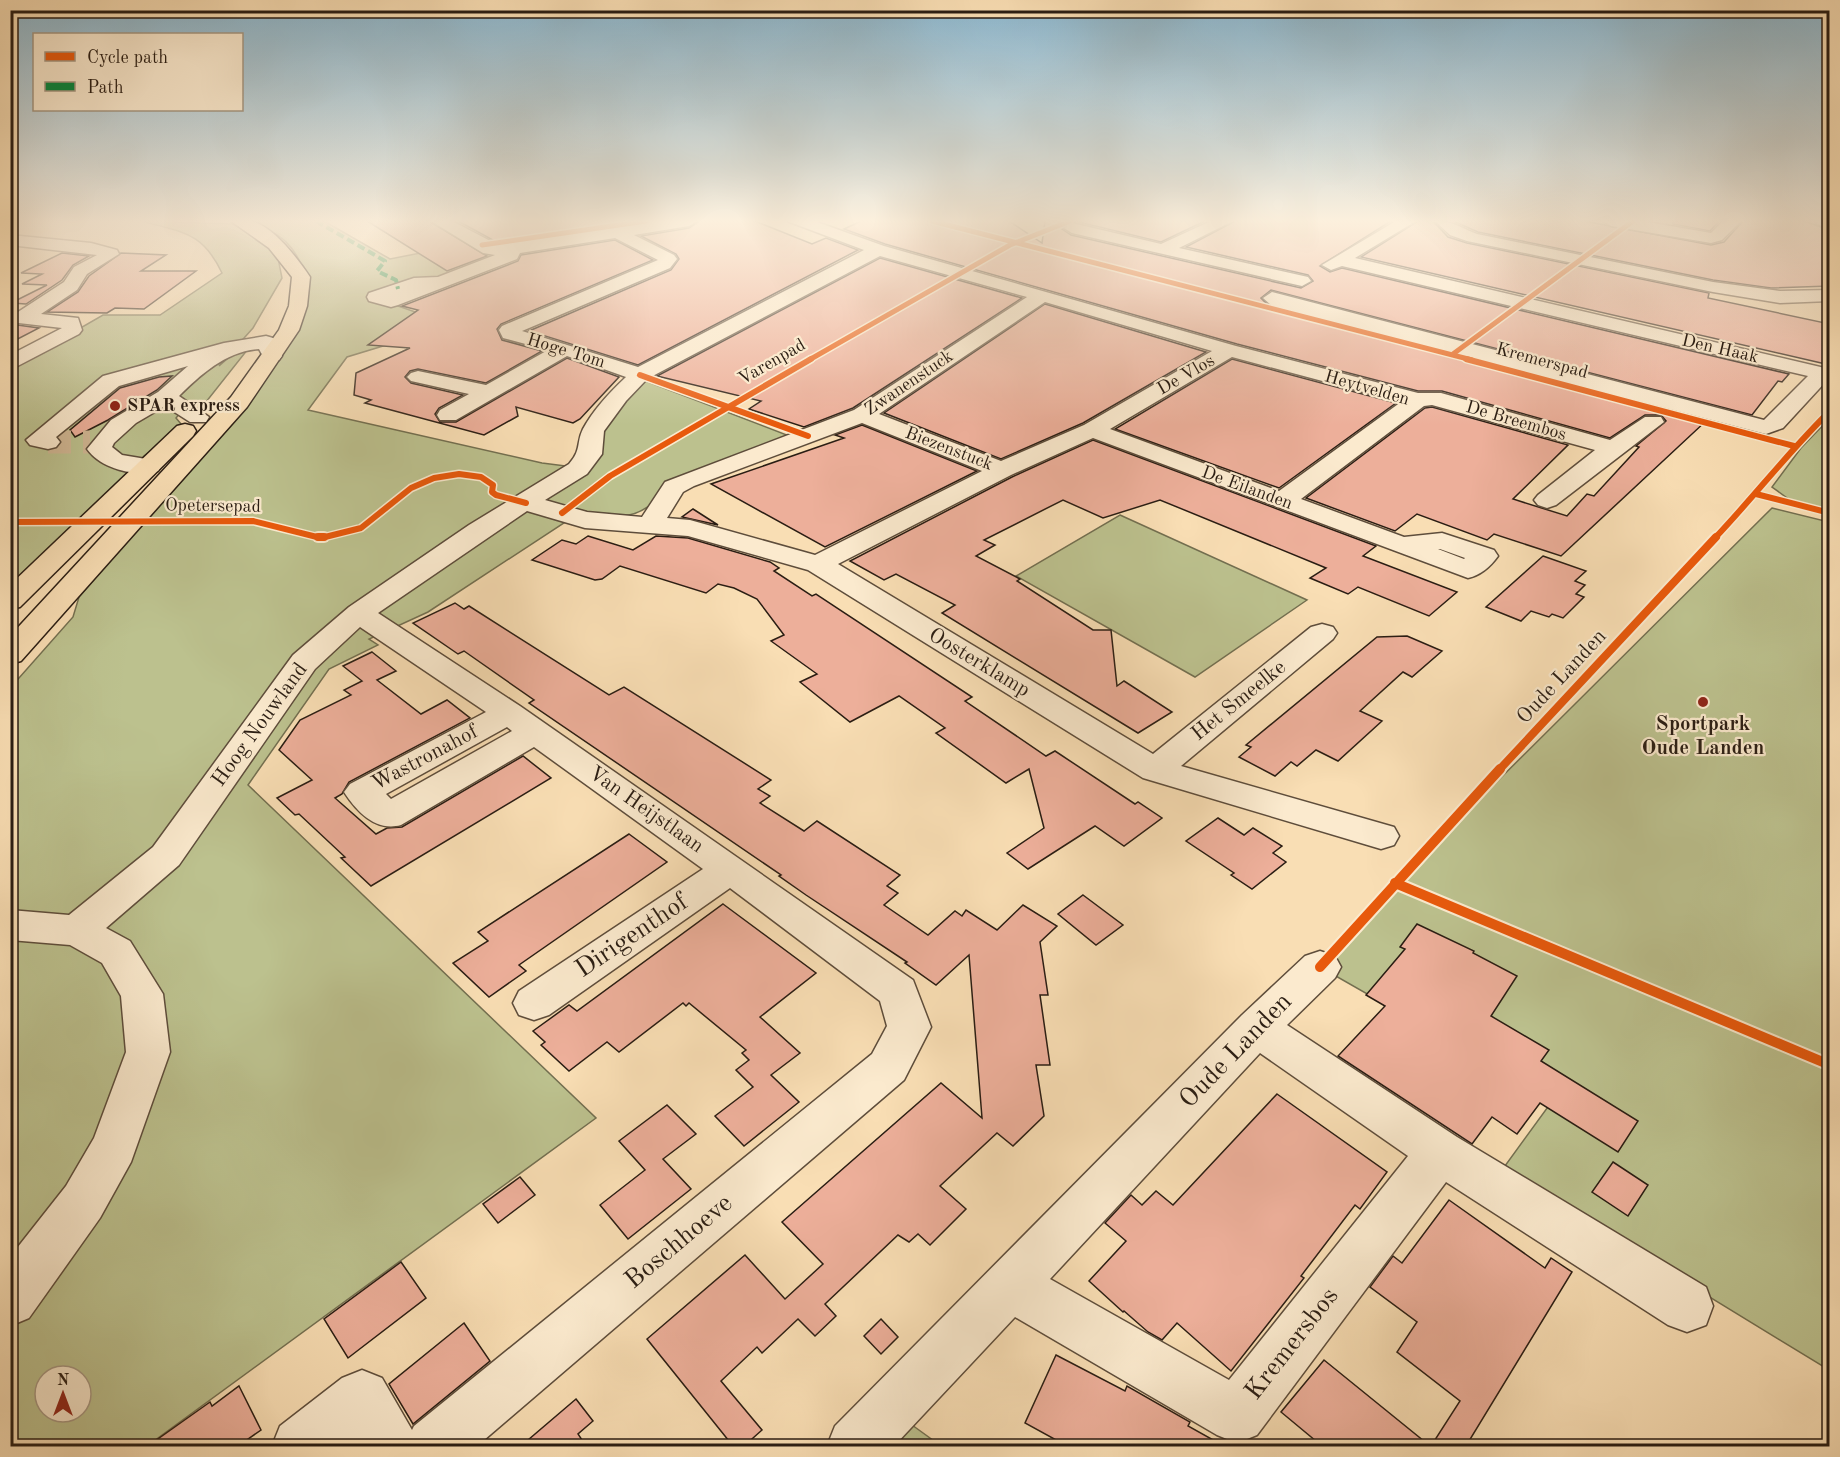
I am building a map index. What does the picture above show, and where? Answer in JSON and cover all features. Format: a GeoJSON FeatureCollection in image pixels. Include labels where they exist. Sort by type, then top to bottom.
{"type":"FeatureCollection","features":[{"type":"Feature","properties":{"kind":"main road"},"geometry":{"type":"LineString","coordinates":[[10,655],[238,402],[285,289]]}},
{"type":"Feature","properties":{"kind":"main road"},"geometry":{"type":"LineString","coordinates":[[10,601],[213,402],[268,334],[289,330],[298,306],[300,289]]}},
{"type":"Feature","properties":{"kind":"street"},"geometry":{"type":"LineString","coordinates":[[16,317],[66,289]]}},
{"type":"Feature","properties":{"kind":"street","name":"Hoge Tom"},"geometry":{"type":"LineString","coordinates":[[605,289],[509,330],[510,334],[565,349],[640,375]]}},
{"type":"Feature","properties":{"kind":"street","name":"Hoog Nouwland"},"geometry":{"type":"LineString","coordinates":[[77,931],[166,856],[304,662],[359,613],[478,531],[578,469],[590,454],[593,431],[618,396],[640,375],[804,289]]}},
{"type":"Feature","properties":{"kind":"street","name":"De Vlos"},"geometry":{"type":"LineString","coordinates":[[1023,289],[1229,350]]}},
{"type":"Feature","properties":{"kind":"street","name":"Den Haak"},"geometry":{"type":"LineString","coordinates":[[1288,289],[1272,298],[1279,302],[1766,427],[1775,423],[1822,373],[1464,289]]}},
{"type":"Feature","properties":{"kind":"street"},"geometry":{"type":"LineString","coordinates":[[1726,289],[1780,297],[1830,295]]}},
{"type":"Feature","properties":{"kind":"street","name":"Zwanenstuck"},"geometry":{"type":"LineString","coordinates":[[650,525],[674,488],[685,481],[862,416],[1042,294]]}},
{"type":"Feature","properties":{"kind":"street"},"geometry":{"type":"LineString","coordinates":[[10,364],[72,330],[71,322],[16,317]]}},
{"type":"Feature","properties":{"kind":"street"},"geometry":{"type":"LineString","coordinates":[[48,442],[38,440],[111,381],[231,347],[268,334]]}},
{"type":"Feature","properties":{"kind":"street"},"geometry":{"type":"LineString","coordinates":[[149,466],[115,461],[99,449],[96,442],[140,409],[166,397],[195,369],[231,347]]}},
{"type":"Feature","properties":{"kind":"street"},"geometry":{"type":"LineString","coordinates":[[448,415],[565,349]]}},
{"type":"Feature","properties":{"kind":"street","name":"De Vlos"},"geometry":{"type":"LineString","coordinates":[[818,564],[1002,470],[1092,430],[1229,350]]}},
{"type":"Feature","properties":{"kind":"street","name":"Heytvelden"},"geometry":{"type":"LineString","coordinates":[[1229,350],[1418,400]]}},
{"type":"Feature","properties":{"kind":"street"},"geometry":{"type":"LineString","coordinates":[[418,377],[489,392]]}},
{"type":"Feature","properties":{"kind":"street"},"geometry":{"type":"LineString","coordinates":[[166,397],[198,417]]}},
{"type":"Feature","properties":{"kind":"street","name":"De Breembos"},"geometry":{"type":"LineString","coordinates":[[1418,400],[1433,398],[1613,448]]}},
{"type":"Feature","properties":{"kind":"street","name":"Heytvelden"},"geometry":{"type":"LineString","coordinates":[[1282,501],[1418,400]]}},
{"type":"Feature","properties":{"kind":"street","name":"Biezenstuck"},"geometry":{"type":"LineString","coordinates":[[862,416],[1002,470]]}},
{"type":"Feature","properties":{"kind":"street"},"geometry":{"type":"LineString","coordinates":[[1547,500],[1613,448],[1653,422]]}},
{"type":"Feature","properties":{"kind":"street","name":"De Eilanden"},"geometry":{"type":"LineString","coordinates":[[1092,430],[1402,545]]}},
{"type":"Feature","properties":{"kind":"street","name":"Oosterklamp"},"geometry":{"type":"LineString","coordinates":[[526,503],[585,520],[690,528],[818,564],[1155,770],[1381,836]]}},
{"type":"Feature","properties":{"kind":"street","name":"Van Heijstlaan"},"geometry":{"type":"LineString","coordinates":[[359,613],[522,723],[730,869],[898,992],[909,1027]]}},
{"type":"Feature","properties":{"kind":"street","name":"Het Smeelke"},"geometry":{"type":"LineString","coordinates":[[1155,770],[1322,633]]}},
{"type":"Feature","properties":{"kind":"street","name":"Dirigenthof"},"geometry":{"type":"LineString","coordinates":[[534,1003],[730,869]]}},
{"type":"Feature","properties":{"kind":"street"},"geometry":{"type":"LineString","coordinates":[[10,925],[77,931],[116,952],[142,994],[148,1052],[114,1147],[83,1202],[10,1300]]}},
{"type":"Feature","properties":{"kind":"street","name":"Oude Landen"},"geometry":{"type":"LineString","coordinates":[[855,1446],[1257,1028],[1320,967]]}},
{"type":"Feature","properties":{"kind":"street","name":"Boschhoeve"},"geometry":{"type":"LineString","coordinates":[[434,1446],[888,1067],[909,1027]]}},
{"type":"Feature","properties":{"kind":"street"},"geometry":{"type":"LineString","coordinates":[[1257,1028],[1440,1152],[1687,1306]]}},
{"type":"Feature","properties":{"kind":"street","name":"Kremersbos"},"geometry":{"type":"LineString","coordinates":[[1011,1286],[1237,1415],[1440,1152]]}},
{"type":"Feature","properties":{"kind":"street"},"geometry":{"type":"LineString","coordinates":[[300,1446],[362,1398],[390,1446]]}},
{"type":"Feature","properties":{"kind":"green space"},"geometry":{"type":"Polygon","coordinates":[[[198,289],[276,289],[253,328],[219,366],[235,352],[248,349],[206,402],[202,405],[189,402],[176,418],[181,424],[179,430],[144,456],[113,494],[11,592],[11,368],[103,315],[160,315],[198,289]]]}},
{"type":"Feature","properties":{"kind":"green space"},"geometry":{"type":"Polygon","coordinates":[[[299,289],[400,289],[372,297],[482,335],[503,335],[546,349],[540,358],[478,343],[406,339],[347,357],[308,410],[542,463],[589,469],[608,423],[643,380],[792,437],[654,502],[637,513],[620,516],[582,511],[428,612],[369,639],[378,645],[329,669],[248,785],[596,1118],[147,1446],[11,1446],[11,687],[73,617],[79,597],[242,405],[299,289]]]}},
{"type":"Feature","properties":{"kind":"green space"},"geometry":{"type":"Polygon","coordinates":[[[1829,419],[1829,510],[1790,500],[1772,487],[1801,448],[1829,419]]]}},
{"type":"Feature","properties":{"kind":"green space"},"geometry":{"type":"Polygon","coordinates":[[[1772,508],[1829,522],[1829,1370],[1502,1170],[1553,1100],[1320,967],[1395,883],[1772,508]]]}},
{"type":"Feature","properties":{"kind":"green space"},"geometry":{"type":"Polygon","coordinates":[[[1120,515],[1307,600],[1195,677],[1016,576],[1120,515]]]}},
{"type":"Feature","properties":{"kind":"green space"},"geometry":{"type":"Polygon","coordinates":[[[912,1425],[941,1446],[891,1446],[912,1425]]]}},
{"type":"Feature","properties":{"kind":"building"},"geometry":{"type":"Polygon","coordinates":[[[39,289],[49,289],[26,304],[11,303],[39,289]]]}},
{"type":"Feature","properties":{"kind":"building"},"geometry":{"type":"Polygon","coordinates":[[[80,289],[171,289],[144,309],[115,308],[107,313],[47,312],[80,289]]]}},
{"type":"Feature","properties":{"kind":"building"},"geometry":{"type":"Polygon","coordinates":[[[446,289],[584,289],[501,324],[497,329],[502,340],[542,351],[486,383],[418,369],[410,371],[405,377],[411,383],[463,395],[439,408],[435,414],[440,422],[456,422],[567,358],[619,377],[580,419],[573,423],[516,407],[518,416],[484,435],[365,403],[371,400],[354,395],[356,373],[410,348],[368,345],[418,310],[402,306],[446,289]]]}},
{"type":"Feature","properties":{"kind":"building"},"geometry":{"type":"Polygon","coordinates":[[[627,289],[783,289],[638,365],[529,331],[627,289]]]}},
{"type":"Feature","properties":{"kind":"building"},"geometry":{"type":"Polygon","coordinates":[[[821,289],[990,289],[1022,298],[853,408],[804,427],[749,409],[761,401],[657,376],[821,289]]]}},
{"type":"Feature","properties":{"kind":"building"},"geometry":{"type":"Polygon","coordinates":[[[1043,289],[1431,289],[1789,374],[1782,382],[1778,381],[1752,415],[1271,290],[1261,298],[1271,308],[1706,421],[1561,556],[1494,534],[1487,540],[1417,514],[1395,531],[1306,498],[1425,408],[1432,407],[1568,445],[1513,499],[1567,516],[1587,494],[1594,496],[1639,447],[1636,446],[1666,421],[1661,415],[1645,415],[1610,438],[1442,391],[1418,391],[1237,344],[1043,289]]]}},
{"type":"Feature","properties":{"kind":"building"},"geometry":{"type":"Polygon","coordinates":[[[1500,289],[1690,289],[1709,293],[1708,298],[1830,324],[1830,365],[1500,289]]]}},
{"type":"Feature","properties":{"kind":"building"},"geometry":{"type":"Polygon","coordinates":[[[1045,304],[1206,352],[1083,423],[1001,459],[884,413],[1045,304]]]}},
{"type":"Feature","properties":{"kind":"building"},"geometry":{"type":"Polygon","coordinates":[[[10,324],[39,328],[10,343],[10,324]]]}},
{"type":"Feature","properties":{"kind":"building"},"geometry":{"type":"Polygon","coordinates":[[[1232,359],[1396,403],[1279,488],[1115,429],[1232,359]]]}},
{"type":"Feature","properties":{"kind":"building"},"geometry":{"type":"Polygon","coordinates":[[[172,376],[157,390],[108,420],[75,437],[70,430],[120,388],[159,377],[172,376]]]}},
{"type":"Feature","properties":{"kind":"building"},"geometry":{"type":"Polygon","coordinates":[[[862,425],[977,471],[825,547],[711,484],[844,438],[835,435],[862,425]]]}},
{"type":"Feature","properties":{"kind":"building"},"geometry":{"type":"Polygon","coordinates":[[[1093,440],[1376,546],[1363,556],[1457,592],[1429,616],[1358,587],[1348,594],[1310,578],[1326,568],[1160,500],[1103,518],[1063,500],[984,540],[995,545],[976,556],[1020,579],[1017,581],[1093,630],[1111,630],[1117,686],[1124,681],[1172,712],[1138,733],[942,613],[955,605],[896,574],[884,580],[850,561],[1012,477],[1093,440]]]}},
{"type":"Feature","properties":{"kind":"building"},"geometry":{"type":"Polygon","coordinates":[[[693,509],[718,525],[682,517],[693,509]]]}},
{"type":"Feature","properties":{"kind":"building"},"geometry":{"type":"Polygon","coordinates":[[[588,536],[633,550],[656,536],[688,538],[770,562],[779,568],[774,571],[812,596],[816,594],[972,697],[965,701],[1046,756],[1055,751],[1135,804],[1138,802],[1162,818],[1124,846],[1095,826],[1028,869],[1007,853],[1044,828],[1029,769],[1006,783],[936,733],[945,728],[899,696],[850,722],[800,682],[817,674],[771,641],[784,635],[757,599],[734,588],[718,584],[706,593],[620,566],[602,579],[595,580],[532,560],[562,540],[576,544],[588,536]]]}},
{"type":"Feature","properties":{"kind":"building"},"geometry":{"type":"Polygon","coordinates":[[[1543,556],[1586,571],[1575,581],[1585,585],[1576,594],[1584,597],[1563,618],[1552,614],[1549,617],[1531,611],[1521,621],[1486,607],[1543,556]]]}},
{"type":"Feature","properties":{"kind":"building"},"geometry":{"type":"Polygon","coordinates":[[[455,603],[464,609],[469,606],[609,695],[624,687],[771,780],[758,789],[770,796],[760,803],[804,831],[817,821],[900,875],[887,886],[898,893],[884,905],[928,935],[955,911],[962,916],[966,910],[997,930],[1023,905],[1057,926],[1040,942],[1048,995],[1040,995],[1050,1065],[1036,1065],[1044,1116],[1013,1146],[997,1133],[940,1186],[966,1209],[930,1245],[918,1234],[909,1242],[898,1235],[825,1304],[836,1316],[815,1336],[798,1319],[762,1353],[757,1347],[721,1381],[762,1430],[744,1446],[733,1446],[647,1339],[745,1255],[785,1299],[823,1264],[782,1222],[941,1083],[982,1118],[969,955],[936,985],[905,963],[907,962],[806,895],[779,876],[781,875],[529,703],[534,700],[464,651],[458,654],[413,623],[455,603]]]}},
{"type":"Feature","properties":{"kind":"building"},"geometry":{"type":"Polygon","coordinates":[[[1407,636],[1442,651],[1412,677],[1403,672],[1360,711],[1382,721],[1338,761],[1316,750],[1297,766],[1291,762],[1275,776],[1239,757],[1251,747],[1246,745],[1377,637],[1407,636]]]}},
{"type":"Feature","properties":{"kind":"building"},"geometry":{"type":"Polygon","coordinates":[[[372,652],[396,671],[377,680],[421,714],[447,700],[470,718],[349,782],[342,794],[335,798],[376,834],[387,828],[402,827],[523,756],[551,778],[371,886],[341,858],[345,857],[299,814],[295,815],[277,798],[312,780],[279,750],[300,720],[351,695],[344,690],[362,681],[343,666],[372,652]]]}},
{"type":"Feature","properties":{"kind":"building"},"geometry":{"type":"Polygon","coordinates":[[[1218,818],[1244,835],[1253,828],[1282,846],[1273,853],[1286,862],[1252,889],[1231,875],[1234,873],[1186,841],[1218,818]]]}},
{"type":"Feature","properties":{"kind":"building"},"geometry":{"type":"Polygon","coordinates":[[[629,834],[667,862],[519,965],[526,971],[489,997],[453,963],[488,941],[478,932],[629,834]]]}},
{"type":"Feature","properties":{"kind":"building"},"geometry":{"type":"Polygon","coordinates":[[[1083,895],[1123,925],[1096,945],[1058,914],[1083,895]]]}},
{"type":"Feature","properties":{"kind":"building"},"geometry":{"type":"Polygon","coordinates":[[[723,904],[816,973],[760,1017],[800,1053],[771,1075],[799,1102],[744,1146],[715,1116],[753,1087],[736,1070],[749,1060],[742,1053],[746,1050],[689,1003],[686,1006],[683,1003],[619,1052],[607,1042],[569,1071],[541,1045],[545,1042],[533,1031],[569,1005],[577,1011],[723,904]]]}},
{"type":"Feature","properties":{"kind":"building"},"geometry":{"type":"Polygon","coordinates":[[[1417,924],[1474,951],[1473,953],[1517,976],[1491,1016],[1549,1050],[1541,1061],[1638,1121],[1618,1152],[1540,1103],[1517,1134],[1492,1117],[1472,1144],[1338,1056],[1385,1006],[1366,995],[1405,949],[1400,947],[1417,924]]]}},
{"type":"Feature","properties":{"kind":"building"},"geometry":{"type":"Polygon","coordinates":[[[1277,1094],[1387,1172],[1360,1209],[1355,1205],[1301,1276],[1304,1278],[1231,1371],[1177,1323],[1162,1340],[1123,1312],[1089,1281],[1126,1241],[1105,1223],[1131,1195],[1142,1205],[1156,1191],[1173,1205],[1277,1094]]]}},
{"type":"Feature","properties":{"kind":"building"},"geometry":{"type":"Polygon","coordinates":[[[667,1105],[696,1134],[663,1159],[691,1189],[628,1239],[600,1205],[645,1170],[619,1141],[667,1105]]]}},
{"type":"Feature","properties":{"kind":"building"},"geometry":{"type":"Polygon","coordinates":[[[1613,1162],[1648,1185],[1628,1216],[1592,1192],[1613,1162]]]}},
{"type":"Feature","properties":{"kind":"building"},"geometry":{"type":"Polygon","coordinates":[[[520,1177],[535,1195],[498,1223],[483,1204],[520,1177]]]}},
{"type":"Feature","properties":{"kind":"building"},"geometry":{"type":"Polygon","coordinates":[[[1449,1200],[1545,1268],[1551,1258],[1572,1272],[1466,1446],[1431,1446],[1460,1401],[1397,1352],[1417,1322],[1370,1287],[1393,1256],[1402,1263],[1449,1200]]]}},
{"type":"Feature","properties":{"kind":"building"},"geometry":{"type":"Polygon","coordinates":[[[401,1262],[426,1298],[348,1358],[324,1319],[401,1262]]]}},
{"type":"Feature","properties":{"kind":"building"},"geometry":{"type":"Polygon","coordinates":[[[881,1319],[898,1337],[881,1354],[864,1336],[881,1319]]]}},
{"type":"Feature","properties":{"kind":"building"},"geometry":{"type":"Polygon","coordinates":[[[464,1323],[490,1361],[413,1424],[389,1384],[464,1323]]]}},
{"type":"Feature","properties":{"kind":"building"},"geometry":{"type":"Polygon","coordinates":[[[1056,1355],[1125,1391],[1127,1386],[1190,1422],[1188,1426],[1224,1446],[1067,1446],[1025,1423],[1056,1355]]]}},
{"type":"Feature","properties":{"kind":"building"},"geometry":{"type":"Polygon","coordinates":[[[1324,1360],[1430,1446],[1322,1446],[1281,1412],[1324,1360]]]}},
{"type":"Feature","properties":{"kind":"building"},"geometry":{"type":"Polygon","coordinates":[[[239,1386],[261,1430],[238,1446],[148,1446],[210,1402],[212,1406],[239,1386]]]}},
{"type":"Feature","properties":{"kind":"building"},"geometry":{"type":"Polygon","coordinates":[[[576,1399],[593,1421],[578,1434],[586,1446],[521,1446],[576,1399]]]}},
{"type":"Feature","properties":{"kind":"tunnel"},"geometry":{"type":"LineString","coordinates":[[48,442],[90,442]]}},
{"type":"Feature","properties":{"kind":"cycle path","name":"Varenpad"},"geometry":{"type":"LineString","coordinates":[[562,513],[610,476],[933,289]]}},
{"type":"Feature","properties":{"kind":"cycle path","name":"Kremerspad"},"geometry":{"type":"LineString","coordinates":[[1202,289],[1794,446]]}},
{"type":"Feature","properties":{"kind":"cycle path"},"geometry":{"type":"LineString","coordinates":[[1453,354],[1541,289]]}},
{"type":"Feature","properties":{"kind":"cycle path"},"geometry":{"type":"LineString","coordinates":[[640,375],[808,436]]}},
{"type":"Feature","properties":{"kind":"cycle path"},"geometry":{"type":"LineString","coordinates":[[1320,967],[1427,847],[1756,494],[1794,446],[1830,411]]}},
{"type":"Feature","properties":{"kind":"cycle path","name":"Opetersepad"},"geometry":{"type":"LineString","coordinates":[[10,522],[253,521],[321,538],[361,528],[411,488],[434,478],[459,474],[481,477],[493,485],[492,492],[496,495],[526,503]]}},
{"type":"Feature","properties":{"kind":"cycle path"},"geometry":{"type":"LineString","coordinates":[[1756,494],[1830,513]]}},
{"type":"Feature","properties":{"kind":"cycle path"},"geometry":{"type":"LineString","coordinates":[[1395,883],[1830,1065]]}},
{"type":"Feature","properties":{"kind":"place","name":"SPAR express"},"geometry":{"type":"Point","coordinates":[115,406]}},
{"type":"Feature","properties":{"kind":"place","name":"Sportpark Oude Landen"},"geometry":{"type":"Point","coordinates":[1703,702]}}]}
